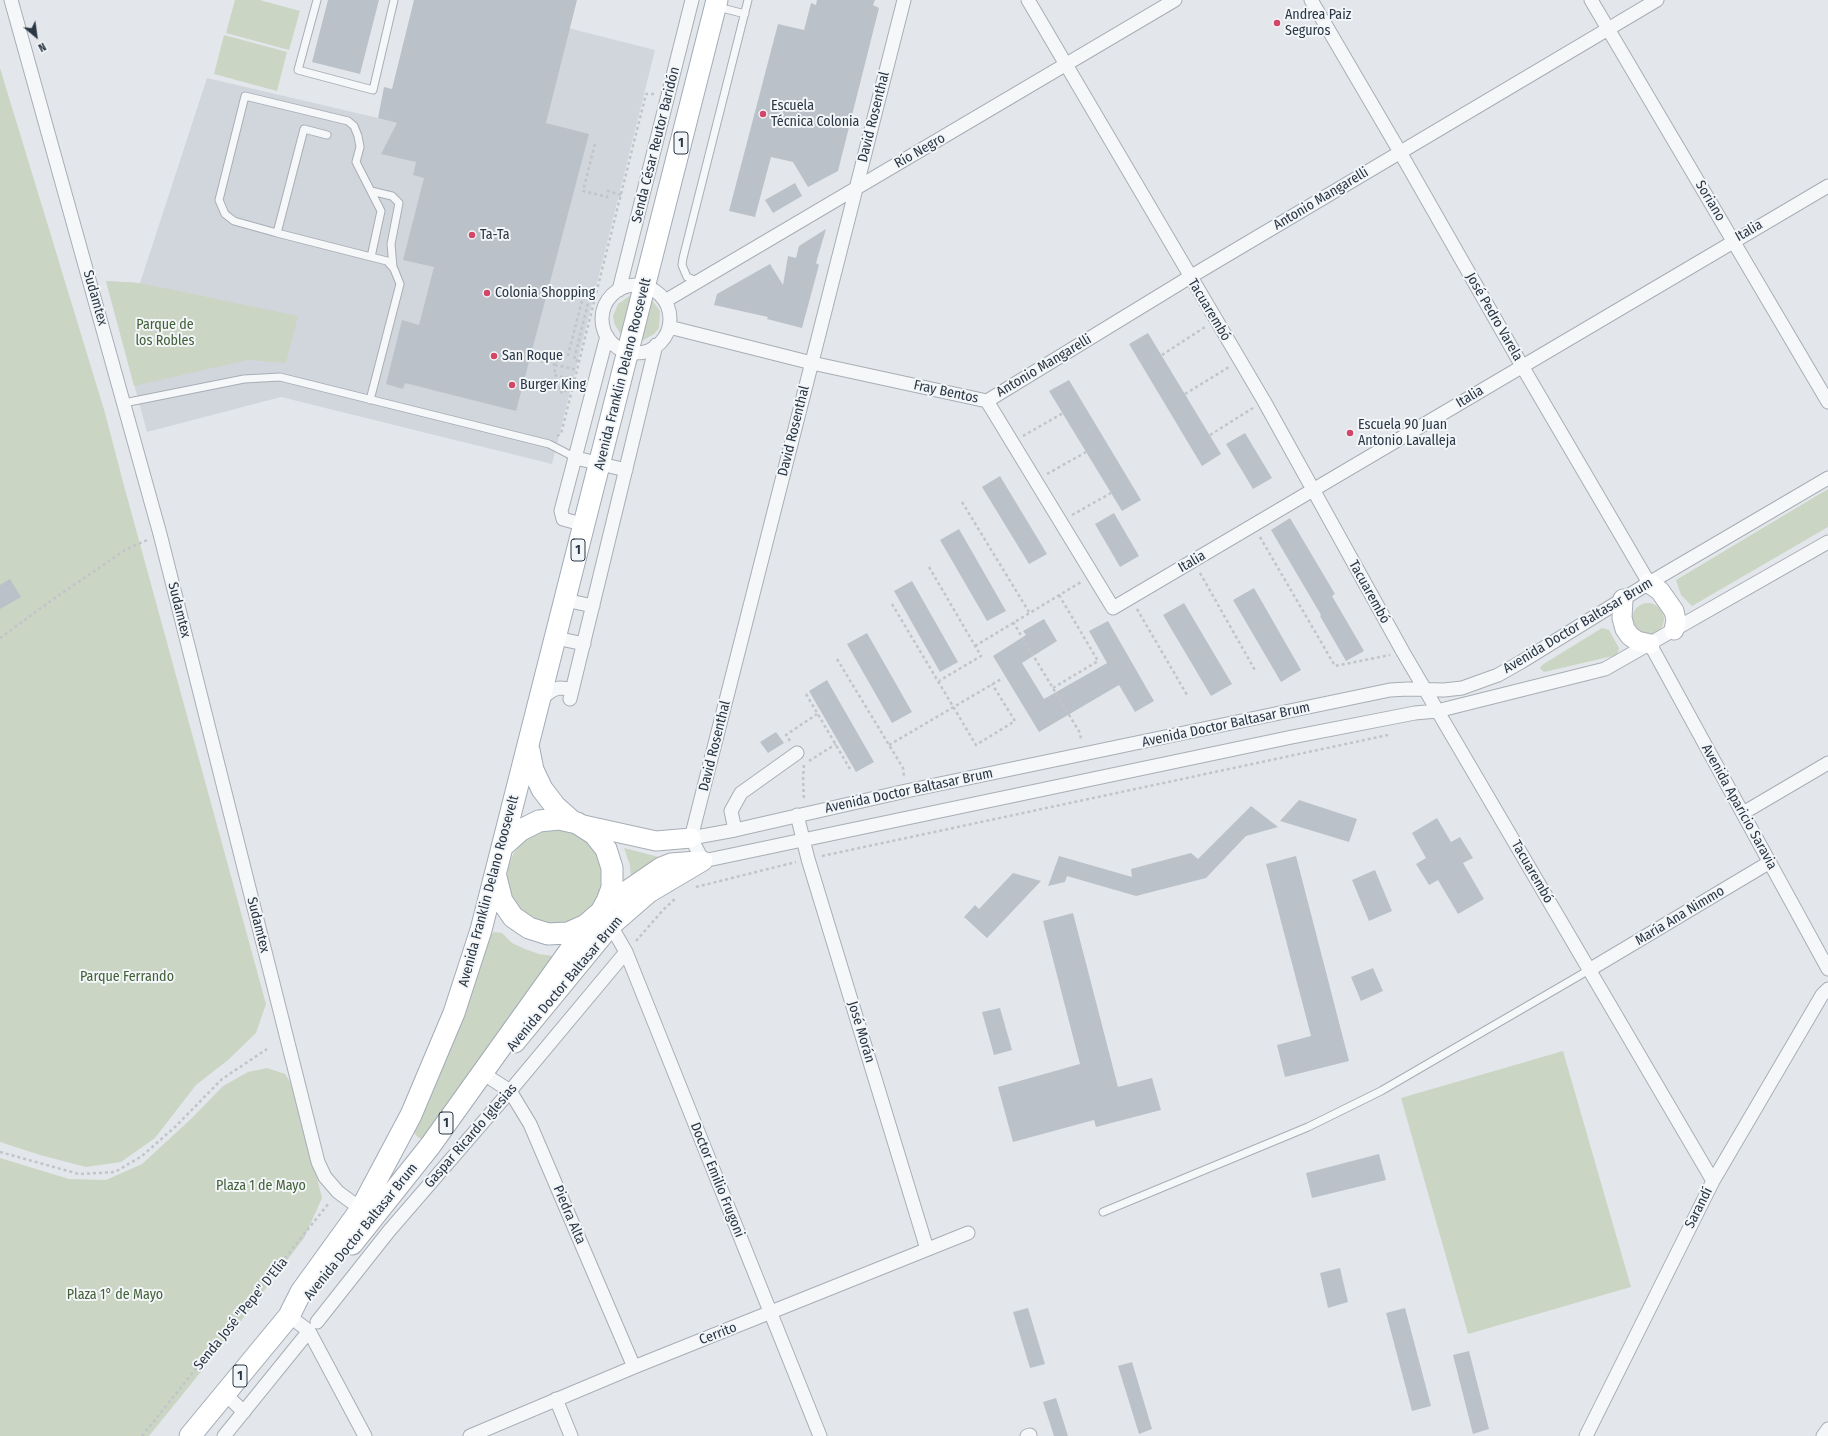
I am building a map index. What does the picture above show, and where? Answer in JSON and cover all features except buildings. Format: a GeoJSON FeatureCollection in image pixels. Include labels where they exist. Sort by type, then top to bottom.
{"type":"FeatureCollection","features":[{"type":"Feature","properties":{"kind":"main road","name":"Avenida Franklin Delano Roosevelt"},"geometry":{"type":"LineString","coordinates":[[367,1213],[438,1054],[454,1013],[481,930],[540,704],[565,600],[717,3]]}},
{"type":"Feature","properties":{"kind":"main road","name":"Avenida Franklin Delano Roosevelt"},"geometry":{"type":"LineString","coordinates":[[528,748],[533,770],[542,789],[555,806],[575,822]]}},
{"type":"Feature","properties":{"kind":"main road"},"geometry":{"type":"LineString","coordinates":[[496,874],[498,889],[505,907],[518,921],[541,933],[561,934],[580,929],[602,918],[612,888],[613,875],[611,862],[606,849],[598,838],[589,830],[575,822],[559,819],[540,821],[521,830],[503,846]]}},
{"type":"Feature","properties":{"kind":"main road","name":"Avenida Doctor Baltasar Brum"},"geometry":{"type":"LineString","coordinates":[[289,1316],[307,1300],[367,1213],[430,1146],[458,1106],[602,918]]}},
{"type":"Feature","properties":{"kind":"main road"},"geometry":{"type":"LineString","coordinates":[[401,1134],[404,1143],[412,1150],[421,1150],[430,1146]]}},
{"type":"Feature","properties":{"kind":"main road","name":"1"},"geometry":{"type":"LineString","coordinates":[[190,1436],[289,1316]]}},
{"type":"Feature","properties":{"kind":"street","name":"Sudamtex"},"geometry":{"type":"LineString","coordinates":[[11,0],[160,534],[318,1162],[325,1177],[338,1192],[389,1231]]}},
{"type":"Feature","properties":{"kind":"street","name":"Senda César Reutor Baridón"},"geometry":{"type":"LineString","coordinates":[[619,290],[692,0]]}},
{"type":"Feature","properties":{"kind":"street","name":"David Rosenthal"},"geometry":{"type":"LineString","coordinates":[[691,838],[904,0]]}},
{"type":"Feature","properties":{"kind":"street","name":"Tacuarembó"},"geometry":{"type":"LineString","coordinates":[[1028,0],[1264,402],[1312,491],[1403,652],[1713,1181]]}},
{"type":"Feature","properties":{"kind":"street","name":"Río Negro"},"geometry":{"type":"LineString","coordinates":[[665,301],[1175,0]]}},
{"type":"Feature","properties":{"kind":"street","name":"José Pedro Varela"},"geometry":{"type":"LineString","coordinates":[[1311,0],[1649,583],[1660,591],[1674,611],[1676,620],[1674,630]]}},
{"type":"Feature","properties":{"kind":"street","name":"Soriano"},"geometry":{"type":"LineString","coordinates":[[1591,0],[1828,402]]}},
{"type":"Feature","properties":{"kind":"street","name":"Antonio Mangarelli"},"geometry":{"type":"LineString","coordinates":[[988,401],[1190,277],[1656,0]]}},
{"type":"Feature","properties":{"kind":"street"},"geometry":{"type":"LineString","coordinates":[[685,28],[709,33]]}},
{"type":"Feature","properties":{"kind":"street"},"geometry":{"type":"LineString","coordinates":[[662,118],[686,123]]}},
{"type":"Feature","properties":{"kind":"street","name":"Italia"},"geometry":{"type":"LineString","coordinates":[[1113,608],[1828,186]]}},
{"type":"Feature","properties":{"kind":"street"},"geometry":{"type":"LineString","coordinates":[[628,286],[645,286],[655,291],[665,301],[670,316],[669,327],[664,337],[656,345],[646,351],[628,352],[617,346],[607,336],[603,322],[604,310],[609,300],[619,290],[628,286]]}},
{"type":"Feature","properties":{"kind":"street","name":"Fray Bentos"},"geometry":{"type":"LineString","coordinates":[[669,327],[812,364],[988,401],[1113,608]]}},
{"type":"Feature","properties":{"kind":"street"},"geometry":{"type":"LineString","coordinates":[[584,525],[563,519],[561,511],[607,336]]}},
{"type":"Feature","properties":{"kind":"street","name":"Avenida Franklin Delano Roosevelt"},"geometry":{"type":"LineString","coordinates":[[540,704],[543,698],[553,690],[559,688],[571,694],[656,345]]}},
{"type":"Feature","properties":{"kind":"street"},"geometry":{"type":"LineString","coordinates":[[576,458],[626,470]]}},
{"type":"Feature","properties":{"kind":"street","name":"Avenida Doctor Baltasar Brum"},"geometry":{"type":"LineString","coordinates":[[575,822],[656,841],[691,838],[735,830],[906,791],[1390,690],[1444,690],[1462,688],[1498,675],[1521,662],[1649,583],[1828,478]]}},
{"type":"Feature","properties":{"kind":"street","name":"Avenida Doctor Baltasar Brum"},"geometry":{"type":"LineString","coordinates":[[458,1106],[487,1076],[602,918],[661,867],[671,863],[703,861],[1292,737],[1414,713],[1437,710],[1605,669],[1828,542]]}},
{"type":"Feature","properties":{"kind":"street"},"geometry":{"type":"LineString","coordinates":[[1623,599],[1622,618],[1625,629],[1630,636],[1637,641],[1650,644]]}},
{"type":"Feature","properties":{"kind":"street"},"geometry":{"type":"LineString","coordinates":[[565,600],[593,606]]}},
{"type":"Feature","properties":{"kind":"street"},"geometry":{"type":"LineString","coordinates":[[556,638],[584,644]]}},
{"type":"Feature","properties":{"kind":"street","name":"Avenida Aparicio Saravia"},"geometry":{"type":"LineString","coordinates":[[1650,644],[1828,970]]}},
{"type":"Feature","properties":{"kind":"street"},"geometry":{"type":"LineString","coordinates":[[735,830],[731,811],[741,793],[801,759]]}},
{"type":"Feature","properties":{"kind":"street"},"geometry":{"type":"LineString","coordinates":[[1743,813],[1828,763]]}},
{"type":"Feature","properties":{"kind":"street","name":"José Morán"},"geometry":{"type":"LineString","coordinates":[[797,815],[802,839],[927,1249]]}},
{"type":"Feature","properties":{"kind":"street"},"geometry":{"type":"LineString","coordinates":[[691,838],[703,861]]}},
{"type":"Feature","properties":{"kind":"street","name":"María Ana Nimmo"},"geometry":{"type":"LineString","coordinates":[[1589,970],[1770,862]]}},
{"type":"Feature","properties":{"kind":"street","name":"Doctor Emilio Frugoni"},"geometry":{"type":"LineString","coordinates":[[602,918],[626,952],[820,1436]]}},
{"type":"Feature","properties":{"kind":"street","name":"Gaspar Ricardo Iglesias"},"geometry":{"type":"LineString","coordinates":[[224,1436],[389,1231],[510,1091],[626,952]]}},
{"type":"Feature","properties":{"kind":"street","name":"Sarandí"},"geometry":{"type":"LineString","coordinates":[[1586,1436],[1713,1181],[1822,995],[1828,989]]}},
{"type":"Feature","properties":{"kind":"street","name":"Piedra Alta"},"geometry":{"type":"LineString","coordinates":[[487,1076],[510,1091],[530,1124],[634,1367]]}},
{"type":"Feature","properties":{"kind":"street","name":"Cerrito"},"geometry":{"type":"LineString","coordinates":[[470,1436],[634,1367],[770,1314],[968,1233]]}},
{"type":"Feature","properties":{"kind":"street"},"geometry":{"type":"LineString","coordinates":[[289,1316],[313,1326],[364,1436]]}},
{"type":"Feature","properties":{"kind":"street"},"geometry":{"type":"LineString","coordinates":[[225,1394],[244,1412]]}},
{"type":"Feature","properties":{"kind":"street"},"geometry":{"type":"LineString","coordinates":[[556,1399],[571,1436]]}},
{"type":"Feature","properties":{"kind":"street"},"geometry":{"type":"LineString","coordinates":[[1823,1436],[1828,1429]]}},
{"type":"Feature","properties":{"kind":"lane"},"geometry":{"type":"LineString","coordinates":[[317,0],[298,70],[373,90],[394,0]]}},
{"type":"Feature","properties":{"kind":"lane"},"geometry":{"type":"LineString","coordinates":[[700,281],[694,281],[687,277],[682,266],[683,258],[748,0]]}},
{"type":"Feature","properties":{"kind":"lane"},"geometry":{"type":"LineString","coordinates":[[717,3],[745,14]]}},
{"type":"Feature","properties":{"kind":"lane"},"geometry":{"type":"LineString","coordinates":[[371,257],[381,211],[356,162],[360,147],[354,126],[348,121],[245,96],[219,200],[225,214],[234,221],[277,233],[371,257],[387,261],[394,269]]}},
{"type":"Feature","properties":{"kind":"lane"},"geometry":{"type":"LineString","coordinates":[[277,233],[304,129],[326,135]]}},
{"type":"Feature","properties":{"kind":"lane"},"geometry":{"type":"LineString","coordinates":[[370,400],[400,284],[394,269],[390,244],[399,203],[392,196],[371,191]]}},
{"type":"Feature","properties":{"kind":"lane"},"geometry":{"type":"LineString","coordinates":[[124,403],[244,379],[280,378],[549,444],[576,458]]}},
{"type":"Feature","properties":{"kind":"lane"},"geometry":{"type":"LineString","coordinates":[[1103,1212],[1308,1127],[1381,1091],[1589,970]]}},
{"type":"Feature","properties":{"kind":"path"},"geometry":{"type":"LineString","coordinates":[[562,432],[646,94],[669,93]]}},
{"type":"Feature","properties":{"kind":"path"},"geometry":{"type":"LineString","coordinates":[[595,144],[583,190],[607,196],[608,192],[621,194]]}},
{"type":"Feature","properties":{"kind":"path"},"geometry":{"type":"LineString","coordinates":[[575,380],[569,378],[565,393],[559,392],[562,377],[554,375],[559,353],[568,356],[583,297],[589,299],[574,360],[579,361]]}},
{"type":"Feature","properties":{"kind":"path"},"geometry":{"type":"LineString","coordinates":[[1162,355],[1216,321]]}},
{"type":"Feature","properties":{"kind":"path"},"geometry":{"type":"LineString","coordinates":[[535,360],[577,370]]}},
{"type":"Feature","properties":{"kind":"path"},"geometry":{"type":"LineString","coordinates":[[1185,394],[1239,360]]}},
{"type":"Feature","properties":{"kind":"path"},"geometry":{"type":"LineString","coordinates":[[1210,435],[1264,402]]}},
{"type":"Feature","properties":{"kind":"path"},"geometry":{"type":"LineString","coordinates":[[1013,442],[1063,413]]}},
{"type":"Feature","properties":{"kind":"path"},"geometry":{"type":"LineString","coordinates":[[1036,480],[1086,452]]}},
{"type":"Feature","properties":{"kind":"path"},"geometry":{"type":"LineString","coordinates":[[1061,522],[1111,493]]}},
{"type":"Feature","properties":{"kind":"path"},"geometry":{"type":"LineString","coordinates":[[962,502],[1029,612]]}},
{"type":"Feature","properties":{"kind":"path"},"geometry":{"type":"LineString","coordinates":[[1254,526],[1335,666],[1403,652]]}},
{"type":"Feature","properties":{"kind":"path"},"geometry":{"type":"LineString","coordinates":[[0,638],[125,550],[160,534]]}},
{"type":"Feature","properties":{"kind":"path"},"geometry":{"type":"LineString","coordinates":[[1193,562],[1256,672]]}},
{"type":"Feature","properties":{"kind":"path"},"geometry":{"type":"LineString","coordinates":[[929,566],[981,656],[939,681]]}},
{"type":"Feature","properties":{"kind":"path"},"geometry":{"type":"LineString","coordinates":[[975,646],[1029,612],[1093,575]]}},
{"type":"Feature","properties":{"kind":"path"},"geometry":{"type":"LineString","coordinates":[[1053,688],[1098,661],[1059,595]]}},
{"type":"Feature","properties":{"kind":"path"},"geometry":{"type":"LineString","coordinates":[[1131,598],[1187,695]]}},
{"type":"Feature","properties":{"kind":"path"},"geometry":{"type":"LineString","coordinates":[[892,604],[976,745],[1015,721],[992,684]]}},
{"type":"Feature","properties":{"kind":"path"},"geometry":{"type":"LineString","coordinates":[[1013,622],[1080,733],[1083,755]]}},
{"type":"Feature","properties":{"kind":"path"},"geometry":{"type":"LineString","coordinates":[[837,659],[903,768],[906,791]]}},
{"type":"Feature","properties":{"kind":"path"},"geometry":{"type":"LineString","coordinates":[[889,746],[1003,678]]}},
{"type":"Feature","properties":{"kind":"path"},"geometry":{"type":"LineString","coordinates":[[806,694],[850,769]]}},
{"type":"Feature","properties":{"kind":"path"},"geometry":{"type":"LineString","coordinates":[[693,888],[808,859],[1392,734]]}},
{"type":"Feature","properties":{"kind":"path"},"geometry":{"type":"LineString","coordinates":[[797,815],[804,799],[801,759]]}},
{"type":"Feature","properties":{"kind":"path"},"geometry":{"type":"LineString","coordinates":[[626,952],[664,909],[681,894]]}},
{"type":"Feature","properties":{"kind":"path"},"geometry":{"type":"LineString","coordinates":[[0,1152],[79,1174],[115,1172],[142,1156],[176,1126],[222,1079],[267,1048]]}},
{"type":"Feature","properties":{"kind":"path","name":"Senda José \"Pepe\" D'Elía"},"geometry":{"type":"LineString","coordinates":[[142,1436],[338,1192]]}},
{"type":"Feature","properties":{"kind":"shaded area","name":"Colonia Shopping"},"geometry":{"type":"Polygon","coordinates":[[[568,28],[655,50],[552,464],[281,397],[147,432],[106,281],[140,283],[207,78],[378,118],[537,160],[568,28]]]}},
{"type":"Feature","properties":{"kind":"green space"},"geometry":{"type":"Polygon","coordinates":[[[235,0],[260,0],[300,11],[289,50],[226,33],[235,0]]]}},
{"type":"Feature","properties":{"kind":"green space"},"geometry":{"type":"Polygon","coordinates":[[[224,35],[287,52],[277,91],[214,74],[224,35]]]}},
{"type":"Feature","properties":{"kind":"green space","name":"Parque Ferrando"},"geometry":{"type":"Polygon","coordinates":[[[0,68],[105,413],[266,1004],[256,1033],[228,1060],[196,1085],[155,1138],[121,1162],[86,1167],[40,1155],[0,1142],[0,68]]]}},
{"type":"Feature","properties":{"kind":"green space","name":"Parque de los Robles"},"geometry":{"type":"Polygon","coordinates":[[[106,281],[140,283],[298,316],[286,363],[248,360],[134,386],[106,281]]]}},
{"type":"Feature","properties":{"kind":"green space"},"geometry":{"type":"Polygon","coordinates":[[[631,295],[621,335],[614,323],[613,316],[618,304],[631,295]]]}},
{"type":"Feature","properties":{"kind":"green space"},"geometry":{"type":"Polygon","coordinates":[[[651,299],[660,311],[659,328],[654,334],[640,342],[651,299]]]}},
{"type":"Feature","properties":{"kind":"green space"},"geometry":{"type":"Polygon","coordinates":[[[1828,489],[1828,527],[1692,606],[1681,595],[1676,580],[1828,489]]]}},
{"type":"Feature","properties":{"kind":"green space"},"geometry":{"type":"Polygon","coordinates":[[[1648,603],[1657,606],[1661,610],[1664,619],[1661,628],[1657,632],[1648,635],[1639,632],[1635,628],[1632,619],[1635,610],[1639,606],[1648,603]]]}},
{"type":"Feature","properties":{"kind":"green space"},"geometry":{"type":"Polygon","coordinates":[[[1602,628],[1609,630],[1619,648],[1617,655],[1544,672],[1540,668],[1542,665],[1602,628]]]}},
{"type":"Feature","properties":{"kind":"green space"},"geometry":{"type":"Polygon","coordinates":[[[555,830],[573,834],[589,844],[599,860],[603,878],[599,896],[589,912],[573,922],[555,926],[537,922],[521,912],[511,896],[507,878],[511,860],[521,844],[537,834],[555,830]]]}},
{"type":"Feature","properties":{"kind":"green space"},"geometry":{"type":"Polygon","coordinates":[[[624,848],[659,857],[631,879],[630,865],[624,848]]]}},
{"type":"Feature","properties":{"kind":"green space"},"geometry":{"type":"Polygon","coordinates":[[[494,932],[502,933],[512,943],[525,949],[539,954],[553,956],[424,1139],[419,1138],[415,1134],[415,1129],[490,935],[494,932]]]}},
{"type":"Feature","properties":{"kind":"green space"},"geometry":{"type":"Polygon","coordinates":[[[1563,1051],[1631,1287],[1468,1334],[1401,1098],[1563,1051]]]}},
{"type":"Feature","properties":{"kind":"green space","name":"Plaza 1° de Mayo"},"geometry":{"type":"Polygon","coordinates":[[[267,1068],[285,1074],[295,1090],[322,1198],[304,1238],[225,1342],[149,1436],[0,1436],[0,1158],[69,1179],[106,1180],[142,1164],[192,1118],[223,1086],[248,1072],[267,1068]]]}},
{"type":"Feature","properties":{"kind":"place","name":"Andrea Paiz Seguros"},"geometry":{"type":"Point","coordinates":[1277,23]}},
{"type":"Feature","properties":{"kind":"place","name":"Escuela Técnica Colonia"},"geometry":{"type":"Point","coordinates":[763,114]}},
{"type":"Feature","properties":{"kind":"place","name":"Ta-Ta"},"geometry":{"type":"Point","coordinates":[472,235]}},
{"type":"Feature","properties":{"kind":"place","name":"Colonia Shopping"},"geometry":{"type":"Point","coordinates":[487,293]}},
{"type":"Feature","properties":{"kind":"place","name":"San Roque"},"geometry":{"type":"Point","coordinates":[494,356]}},
{"type":"Feature","properties":{"kind":"place","name":"Burger King"},"geometry":{"type":"Point","coordinates":[512,385]}},
{"type":"Feature","properties":{"kind":"place","name":"Escuela 90 Juan Antonio Lavalleja"},"geometry":{"type":"Point","coordinates":[1350,433]}},
{"type":"Feature","properties":{"kind":"park label","name":"Plaza 1 de Mayo"},"geometry":{"type":"Point","coordinates":[261,1186]}}]}
